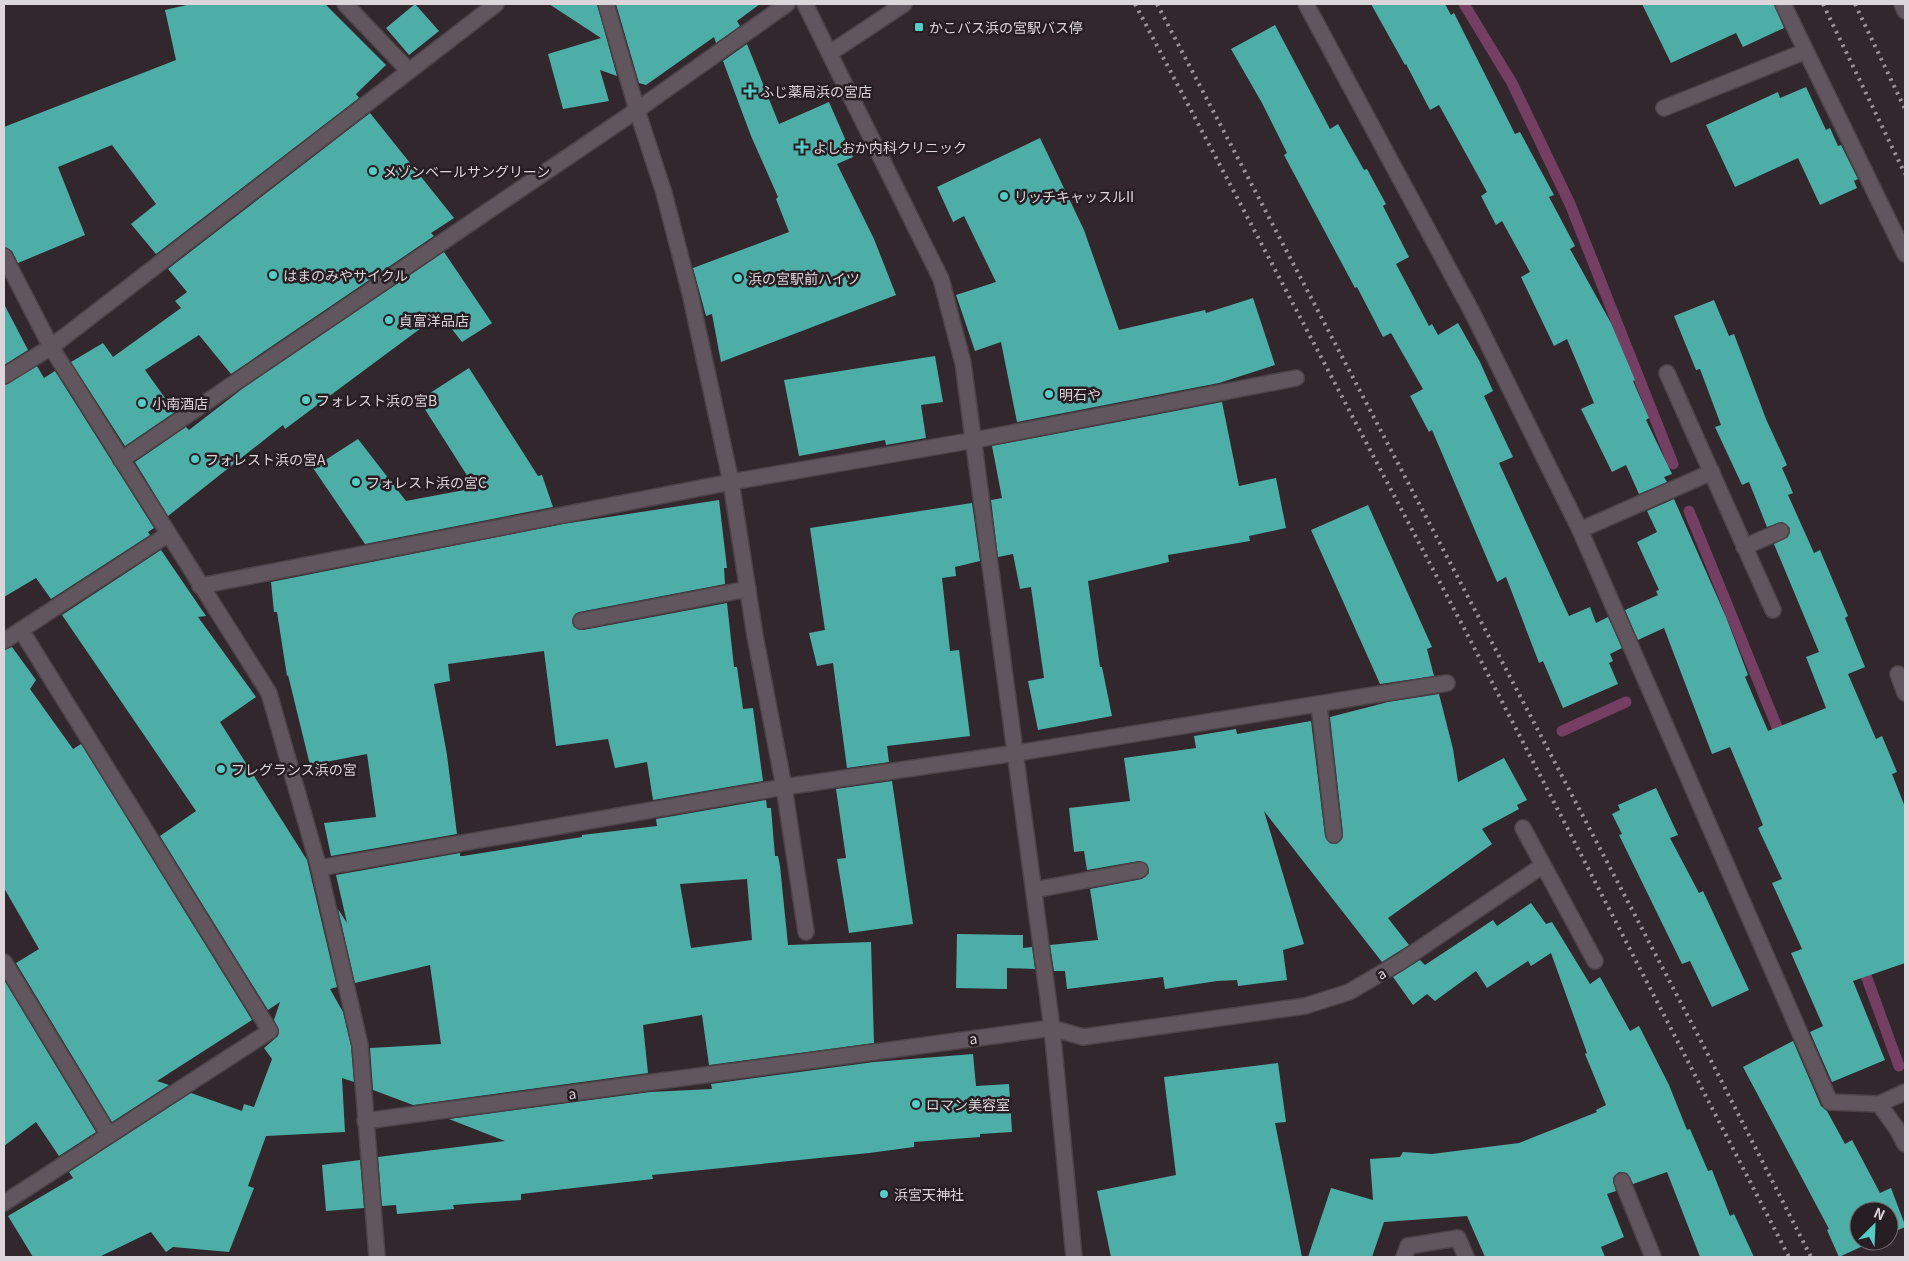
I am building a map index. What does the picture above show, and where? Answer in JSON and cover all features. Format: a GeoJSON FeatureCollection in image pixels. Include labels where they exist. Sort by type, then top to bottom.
{"type":"FeatureCollection","features":[{"type":"Feature","properties":{"kind":"street"},"geometry":{"type":"LineString","coordinates":[[344,4],[409,71]]}},
{"type":"Feature","properties":{"kind":"street"},"geometry":{"type":"LineString","coordinates":[[4,376],[51,347],[496,4]]}},
{"type":"Feature","properties":{"kind":"street"},"geometry":{"type":"LineString","coordinates":[[606,4],[636,110],[664,193],[690,293],[731,482],[748,589],[784,787],[806,932]]}},
{"type":"Feature","properties":{"kind":"street"},"geometry":{"type":"LineString","coordinates":[[121,460],[636,110],[787,4]]}},
{"type":"Feature","properties":{"kind":"street"},"geometry":{"type":"LineString","coordinates":[[805,4],[941,279],[963,363],[975,440],[1052,1028],[1074,1257]]}},
{"type":"Feature","properties":{"kind":"street"},"geometry":{"type":"LineString","coordinates":[[830,53],[904,4]]}},
{"type":"Feature","properties":{"kind":"street"},"geometry":{"type":"LineString","coordinates":[[1306,4],[1472,312],[1580,530],[1830,1102],[1879,1104],[1900,1095]]}},
{"type":"Feature","properties":{"kind":"street"},"geometry":{"type":"LineString","coordinates":[[1783,4],[1905,254]]}},
{"type":"Feature","properties":{"kind":"street"},"geometry":{"type":"LineString","coordinates":[[1902,4],[1905,11]]}},
{"type":"Feature","properties":{"kind":"street"},"geometry":{"type":"LineString","coordinates":[[1664,108],[1806,51]]}},
{"type":"Feature","properties":{"kind":"street"},"geometry":{"type":"LineString","coordinates":[[4,256],[51,347],[167,535],[269,693],[319,868],[360,1045],[377,1257]]}},
{"type":"Feature","properties":{"kind":"street"},"geometry":{"type":"LineString","coordinates":[[1667,373],[1773,610]]}},
{"type":"Feature","properties":{"kind":"street"},"geometry":{"type":"LineString","coordinates":[[200,586],[731,482],[975,440],[1296,378]]}},
{"type":"Feature","properties":{"kind":"street"},"geometry":{"type":"LineString","coordinates":[[1580,530],[1712,472]]}},
{"type":"Feature","properties":{"kind":"street"},"geometry":{"type":"LineString","coordinates":[[1744,547],[1781,531]]}},
{"type":"Feature","properties":{"kind":"street"},"geometry":{"type":"LineString","coordinates":[[4,641],[167,535]]}},
{"type":"Feature","properties":{"kind":"street"},"geometry":{"type":"LineString","coordinates":[[581,621],[748,589]]}},
{"type":"Feature","properties":{"kind":"street"},"geometry":{"type":"LineString","coordinates":[[4,1203],[270,1031],[21,630]]}},
{"type":"Feature","properties":{"kind":"street"},"geometry":{"type":"LineString","coordinates":[[1898,674],[1905,693]]}},
{"type":"Feature","properties":{"kind":"street"},"geometry":{"type":"LineString","coordinates":[[319,868],[784,787],[1016,753],[1447,683]]}},
{"type":"Feature","properties":{"kind":"street"},"geometry":{"type":"LineString","coordinates":[[1319,705],[1334,835]]}},
{"type":"Feature","properties":{"kind":"street"},"geometry":{"type":"LineString","coordinates":[[1523,828],[1595,961]]}},
{"type":"Feature","properties":{"kind":"street","name":"a"},"geometry":{"type":"LineString","coordinates":[[365,1121],[1052,1028],[1083,1037],[1305,1006],[1349,992],[1400,962],[1542,866]]}},
{"type":"Feature","properties":{"kind":"street"},"geometry":{"type":"LineString","coordinates":[[1034,890],[1140,870]]}},
{"type":"Feature","properties":{"kind":"street"},"geometry":{"type":"LineString","coordinates":[[4,962],[110,1135]]}},
{"type":"Feature","properties":{"kind":"street"},"geometry":{"type":"LineString","coordinates":[[1879,1104],[1905,1144]]}},
{"type":"Feature","properties":{"kind":"street"},"geometry":{"type":"LineString","coordinates":[[1622,1181],[1653,1257]]}},
{"type":"Feature","properties":{"kind":"street"},"geometry":{"type":"LineString","coordinates":[[1404,1257],[1408,1246],[1458,1238],[1466,1257]]}},
{"type":"Feature","properties":{"kind":"building"},"geometry":{"type":"Polygon","coordinates":[[[191,4],[325,4],[386,65],[356,94],[359,98],[156,254],[131,224],[156,204],[112,145],[58,167],[85,235],[18,263],[12,251],[4,247],[4,127],[176,60],[165,10],[191,4]]]}},
{"type":"Feature","properties":{"kind":"building"},"geometry":{"type":"Polygon","coordinates":[[[415,4],[439,31],[409,55],[386,28],[415,4]]]}},
{"type":"Feature","properties":{"kind":"building"},"geometry":{"type":"Polygon","coordinates":[[[549,4],[597,4],[617,76],[600,70],[609,101],[563,109],[548,54],[601,38],[549,4]]]}},
{"type":"Feature","properties":{"kind":"building"},"geometry":{"type":"Polygon","coordinates":[[[616,4],[760,4],[737,21],[740,26],[716,43],[714,37],[646,85],[639,83],[616,4]]]}},
{"type":"Feature","properties":{"kind":"building"},"geometry":{"type":"Polygon","coordinates":[[[1371,4],[1445,4],[1451,15],[1454,13],[1515,134],[1520,132],[1554,195],[1549,197],[1575,246],[1570,249],[1611,323],[1635,380],[1633,381],[1649,418],[1646,420],[1672,474],[1664,477],[1667,482],[1639,494],[1626,465],[1612,472],[1581,409],[1594,403],[1567,339],[1554,346],[1521,277],[1530,272],[1502,221],[1496,225],[1481,196],[1487,192],[1439,105],[1430,110],[1371,4]]]}},
{"type":"Feature","properties":{"kind":"building"},"geometry":{"type":"Polygon","coordinates":[[[1642,4],[1774,4],[1784,28],[1743,47],[1736,33],[1671,63],[1642,4]]]}},
{"type":"Feature","properties":{"kind":"building"},"geometry":{"type":"Polygon","coordinates":[[[1275,25],[1330,129],[1338,124],[1364,170],[1367,169],[1386,204],[1383,206],[1409,257],[1396,264],[1429,326],[1432,324],[1438,335],[1458,323],[1480,362],[1493,391],[1484,396],[1513,457],[1499,463],[1569,616],[1590,607],[1596,623],[1608,617],[1622,648],[1610,654],[1613,661],[1609,663],[1618,684],[1563,708],[1543,661],[1539,663],[1506,577],[1497,582],[1432,430],[1429,432],[1410,396],[1423,389],[1391,333],[1383,337],[1357,287],[1355,288],[1284,155],[1287,153],[1262,103],[1231,49],[1275,25]]]}},
{"type":"Feature","properties":{"kind":"building"},"geometry":{"type":"Polygon","coordinates":[[[747,44],[779,124],[829,102],[853,157],[837,164],[874,239],[896,295],[721,362],[712,314],[706,316],[693,268],[789,232],[776,199],[778,197],[751,136],[723,61],[747,44]]]}},
{"type":"Feature","properties":{"kind":"building"},"geometry":{"type":"Polygon","coordinates":[[[1806,87],[1826,130],[1830,128],[1838,146],[1841,145],[1858,179],[1854,181],[1857,188],[1820,205],[1798,158],[1735,187],[1706,125],[1778,92],[1780,98],[1806,87]]]}},
{"type":"Feature","properties":{"kind":"building"},"geometry":{"type":"Polygon","coordinates":[[[370,113],[454,218],[431,233],[434,236],[231,374],[199,335],[145,370],[175,412],[125,446],[71,362],[103,343],[113,357],[181,308],[175,301],[187,292],[168,269],[370,113]]]}},
{"type":"Feature","properties":{"kind":"building"},"geometry":{"type":"Polygon","coordinates":[[[1040,138],[1084,230],[1119,330],[1205,310],[1206,313],[1253,298],[1275,365],[1219,383],[1017,422],[1001,342],[975,351],[956,295],[996,282],[964,216],[953,222],[937,187],[1040,138]]]}},
{"type":"Feature","properties":{"kind":"building"},"geometry":{"type":"Polygon","coordinates":[[[444,252],[492,323],[462,342],[440,314],[285,429],[283,425],[168,516],[135,462],[186,427],[189,430],[242,389],[444,252]]]}},
{"type":"Feature","properties":{"kind":"building"},"geometry":{"type":"Polygon","coordinates":[[[1714,300],[1729,336],[1734,334],[1766,419],[1787,465],[1782,468],[1793,493],[1788,495],[1814,553],[1820,550],[1848,616],[1845,618],[1865,667],[1848,674],[1876,739],[1882,736],[1897,772],[1892,774],[1905,807],[1905,963],[1853,981],[1885,1060],[1832,1082],[1810,1032],[1823,1026],[1791,953],[1802,949],[1772,883],[1782,879],[1758,828],[1763,825],[1730,747],[1712,754],[1664,628],[1638,640],[1625,610],[1658,595],[1656,591],[1659,590],[1637,542],[1657,532],[1647,511],[1674,499],[1726,617],[1748,675],[1745,677],[1768,731],[1826,708],[1806,657],[1819,652],[1774,544],[1788,537],[1790,528],[1782,522],[1767,527],[1749,482],[1742,485],[1715,427],[1721,425],[1700,369],[1696,370],[1674,316],[1714,300]]]}},
{"type":"Feature","properties":{"kind":"building"},"geometry":{"type":"Polygon","coordinates":[[[4,304],[28,350],[4,365],[4,304]]]}},
{"type":"Feature","properties":{"kind":"building"},"geometry":{"type":"Polygon","coordinates":[[[935,356],[943,402],[921,405],[926,438],[886,445],[885,440],[799,456],[784,380],[935,356]]]}},
{"type":"Feature","properties":{"kind":"building"},"geometry":{"type":"Polygon","coordinates":[[[37,366],[44,378],[55,371],[154,528],[148,532],[150,535],[51,599],[36,578],[4,597],[4,385],[37,366]]]}},
{"type":"Feature","properties":{"kind":"building"},"geometry":{"type":"Polygon","coordinates":[[[469,368],[538,476],[542,475],[553,507],[365,544],[313,468],[358,439],[406,501],[475,488],[419,400],[469,368]]]}},
{"type":"Feature","properties":{"kind":"building"},"geometry":{"type":"Polygon","coordinates":[[[1222,402],[1239,486],[1276,478],[1286,528],[1249,536],[1250,541],[1168,555],[1169,562],[1088,581],[1100,667],[1102,667],[1112,716],[1038,730],[1028,681],[1044,678],[1031,587],[1020,589],[1013,554],[998,557],[991,500],[1002,498],[992,446],[1222,402]]]}},
{"type":"Feature","properties":{"kind":"building"},"geometry":{"type":"Polygon","coordinates":[[[719,500],[727,568],[724,568],[725,584],[579,612],[575,614],[572,622],[574,627],[583,630],[727,603],[734,667],[737,667],[743,709],[753,708],[763,781],[653,800],[647,762],[615,768],[608,739],[556,746],[544,651],[448,664],[450,681],[434,684],[447,755],[457,834],[331,856],[324,823],[376,817],[367,754],[310,765],[287,676],[277,612],[274,612],[271,582],[563,524],[719,500]]]}},
{"type":"Feature","properties":{"kind":"building"},"geometry":{"type":"Polygon","coordinates":[[[972,503],[980,561],[955,567],[956,576],[942,578],[950,651],[959,650],[970,736],[887,746],[889,762],[847,768],[833,663],[817,666],[809,633],[825,630],[810,528],[972,503]]]}},
{"type":"Feature","properties":{"kind":"building"},"geometry":{"type":"Polygon","coordinates":[[[1368,505],[1432,647],[1427,649],[1434,676],[1380,684],[1311,530],[1368,505]]]}},
{"type":"Feature","properties":{"kind":"building"},"geometry":{"type":"Polygon","coordinates":[[[161,550],[206,616],[198,617],[256,697],[220,722],[307,860],[337,987],[330,989],[343,1012],[351,1046],[354,1082],[342,1078],[345,1132],[266,1136],[248,1186],[254,1188],[229,1252],[173,1247],[166,1252],[151,1232],[99,1257],[33,1257],[8,1216],[73,1178],[69,1172],[191,1093],[242,1111],[244,1104],[254,1107],[272,1059],[264,1048],[278,1036],[279,1031],[274,1020],[280,1002],[268,1010],[160,836],[196,811],[62,615],[161,550]]]}},
{"type":"Feature","properties":{"kind":"building"},"geometry":{"type":"Polygon","coordinates":[[[12,647],[36,680],[30,689],[73,749],[81,744],[252,1020],[157,1081],[169,1085],[112,1122],[16,963],[39,949],[4,888],[4,650],[12,647]]]}},
{"type":"Feature","properties":{"kind":"building"},"geometry":{"type":"Polygon","coordinates":[[[1439,694],[1453,749],[1458,782],[1504,758],[1527,800],[1517,805],[1519,809],[1482,829],[1492,844],[1388,918],[1409,945],[1382,962],[1264,811],[1304,944],[1283,950],[1287,980],[1238,986],[1237,980],[1217,981],[1165,989],[1163,977],[1067,989],[1065,971],[1054,971],[1050,945],[1098,940],[1090,889],[1142,879],[1149,873],[1147,864],[1139,861],[1087,870],[1084,851],[1074,852],[1069,808],[1130,801],[1124,758],[1196,748],[1194,736],[1236,729],[1237,734],[1311,721],[1325,836],[1330,843],[1336,844],[1342,839],[1343,834],[1330,717],[1388,702],[1439,694]]]}},
{"type":"Feature","properties":{"kind":"building"},"geometry":{"type":"Polygon","coordinates":[[[892,781],[913,924],[849,933],[837,859],[846,858],[836,789],[892,781]]]}},
{"type":"Feature","properties":{"kind":"building"},"geometry":{"type":"Polygon","coordinates":[[[1656,788],[1678,835],[1670,838],[1699,893],[1703,891],[1749,990],[1712,1007],[1690,961],[1682,964],[1619,835],[1622,834],[1612,814],[1620,810],[1618,805],[1656,788]]]}},
{"type":"Feature","properties":{"kind":"building"},"geometry":{"type":"Polygon","coordinates":[[[766,800],[767,808],[771,808],[775,856],[778,856],[780,866],[788,945],[871,942],[874,1043],[709,1065],[702,1015],[643,1025],[648,1073],[413,1105],[373,1090],[370,1048],[441,1044],[430,965],[355,983],[338,909],[347,923],[336,875],[460,853],[460,856],[463,856],[582,837],[582,835],[657,826],[656,819],[766,800]],[[747,879],[680,884],[691,948],[752,940],[747,879]]]}},
{"type":"Feature","properties":{"kind":"building"},"geometry":{"type":"Polygon","coordinates":[[[1531,903],[1546,924],[1552,922],[1590,984],[1600,977],[1630,1031],[1639,1026],[1669,1085],[1687,1130],[1690,1129],[1708,1171],[1712,1170],[1730,1216],[1734,1214],[1754,1257],[1700,1257],[1667,1172],[1633,1184],[1627,1173],[1619,1172],[1614,1176],[1613,1180],[1616,1191],[1607,1194],[1624,1237],[1601,1247],[1605,1257],[1485,1257],[1467,1216],[1384,1222],[1372,1257],[1308,1257],[1331,1188],[1373,1200],[1370,1159],[1400,1157],[1403,1152],[1432,1154],[1519,1143],[1597,1112],[1596,1110],[1606,1105],[1585,1054],[1587,1053],[1551,953],[1531,966],[1528,961],[1487,988],[1476,971],[1435,1001],[1427,994],[1413,1005],[1393,977],[1420,960],[1425,965],[1493,920],[1497,926],[1531,903]]]}},
{"type":"Feature","properties":{"kind":"building"},"geometry":{"type":"Polygon","coordinates":[[[957,934],[1023,935],[1023,948],[1032,947],[1035,969],[1007,968],[1007,989],[956,988],[957,934]]]}},
{"type":"Feature","properties":{"kind":"building"},"geometry":{"type":"Polygon","coordinates":[[[4,980],[96,1132],[59,1156],[36,1122],[4,1146],[4,980]]]}},
{"type":"Feature","properties":{"kind":"building"},"geometry":{"type":"Polygon","coordinates":[[[1793,1041],[1821,1106],[1827,1111],[1845,1144],[1852,1140],[1880,1193],[1891,1188],[1896,1201],[1849,1201],[1849,1251],[1852,1251],[1839,1257],[1827,1230],[1829,1229],[1743,1067],[1793,1041]]]}},
{"type":"Feature","properties":{"kind":"building"},"geometry":{"type":"Polygon","coordinates":[[[973,1054],[976,1086],[1009,1084],[1012,1132],[980,1134],[980,1137],[914,1142],[914,1147],[869,1153],[652,1175],[653,1179],[521,1194],[521,1200],[453,1205],[454,1209],[397,1214],[396,1205],[382,1206],[378,1157],[505,1141],[449,1119],[650,1092],[712,1089],[711,1084],[874,1062],[973,1054]]]}},
{"type":"Feature","properties":{"kind":"building"},"geometry":{"type":"Polygon","coordinates":[[[1278,1063],[1286,1122],[1275,1123],[1302,1257],[1111,1257],[1097,1191],[1176,1175],[1164,1077],[1278,1063]]]}},
{"type":"Feature","properties":{"kind":"building"},"geometry":{"type":"Polygon","coordinates":[[[360,1160],[364,1208],[326,1211],[322,1165],[360,1160]]]}},
{"type":"Feature","properties":{"kind":"building"},"geometry":{"type":"Polygon","coordinates":[[[1899,1209],[1905,1225],[1905,1227],[1899,1230],[1899,1209]]]}},
{"type":"Feature","properties":{"kind":"waterway"},"geometry":{"type":"LineString","coordinates":[[1464,4],[1512,83],[1570,204],[1673,464]]}},
{"type":"Feature","properties":{"kind":"waterway"},"geometry":{"type":"LineString","coordinates":[[1689,511],[1783,742]]}},
{"type":"Feature","properties":{"kind":"waterway"},"geometry":{"type":"LineString","coordinates":[[1562,731],[1626,702]]}},
{"type":"Feature","properties":{"kind":"waterway"},"geometry":{"type":"LineString","coordinates":[[1861,962],[1899,1066]]}},
{"type":"Feature","properties":{"kind":"railway"},"geometry":{"type":"LineString","coordinates":[[1135,4],[1466,632],[1789,1257]]}},
{"type":"Feature","properties":{"kind":"railway"},"geometry":{"type":"LineString","coordinates":[[1157,4],[1702,1043],[1811,1257]]}},
{"type":"Feature","properties":{"kind":"railway"},"geometry":{"type":"LineString","coordinates":[[1823,4],[1905,174]]}},
{"type":"Feature","properties":{"kind":"railway"},"geometry":{"type":"LineString","coordinates":[[1855,4],[1905,109]]}},
{"type":"Feature","properties":{"kind":"place","name":"かこバス浜の宮駅バス停"},"geometry":{"type":"Point","coordinates":[919,27]}},
{"type":"Feature","properties":{"kind":"place","name":"ふじ薬局浜の宮店"},"geometry":{"type":"Point","coordinates":[750,91]}},
{"type":"Feature","properties":{"kind":"place","name":"よしおか内科クリニック"},"geometry":{"type":"Point","coordinates":[802,147]}},
{"type":"Feature","properties":{"kind":"place","name":"メゾンベールサングリーン"},"geometry":{"type":"Point","coordinates":[373,171]}},
{"type":"Feature","properties":{"kind":"place","name":"リッチキャッスルII"},"geometry":{"type":"Point","coordinates":[1004,196]}},
{"type":"Feature","properties":{"kind":"place","name":"はまのみやサイクル"},"geometry":{"type":"Point","coordinates":[273,275]}},
{"type":"Feature","properties":{"kind":"place","name":"浜の宮駅前ハイツ"},"geometry":{"type":"Point","coordinates":[738,278]}},
{"type":"Feature","properties":{"kind":"place","name":"貞富洋品店"},"geometry":{"type":"Point","coordinates":[389,320]}},
{"type":"Feature","properties":{"kind":"place","name":"明石や"},"geometry":{"type":"Point","coordinates":[1049,394]}},
{"type":"Feature","properties":{"kind":"place","name":"フォレスト浜の宮B"},"geometry":{"type":"Point","coordinates":[306,400]}},
{"type":"Feature","properties":{"kind":"place","name":"小南酒店"},"geometry":{"type":"Point","coordinates":[142,403]}},
{"type":"Feature","properties":{"kind":"place","name":"フォレスト浜の宮A"},"geometry":{"type":"Point","coordinates":[195,459]}},
{"type":"Feature","properties":{"kind":"place","name":"フォレスト浜の宮C"},"geometry":{"type":"Point","coordinates":[356,482]}},
{"type":"Feature","properties":{"kind":"place","name":"フレグランス浜の宮"},"geometry":{"type":"Point","coordinates":[221,769]}},
{"type":"Feature","properties":{"kind":"place","name":"ロマン美容室"},"geometry":{"type":"Point","coordinates":[916,1104]}},
{"type":"Feature","properties":{"kind":"place","name":"浜宮天神社"},"geometry":{"type":"Point","coordinates":[884,1194]}}]}
